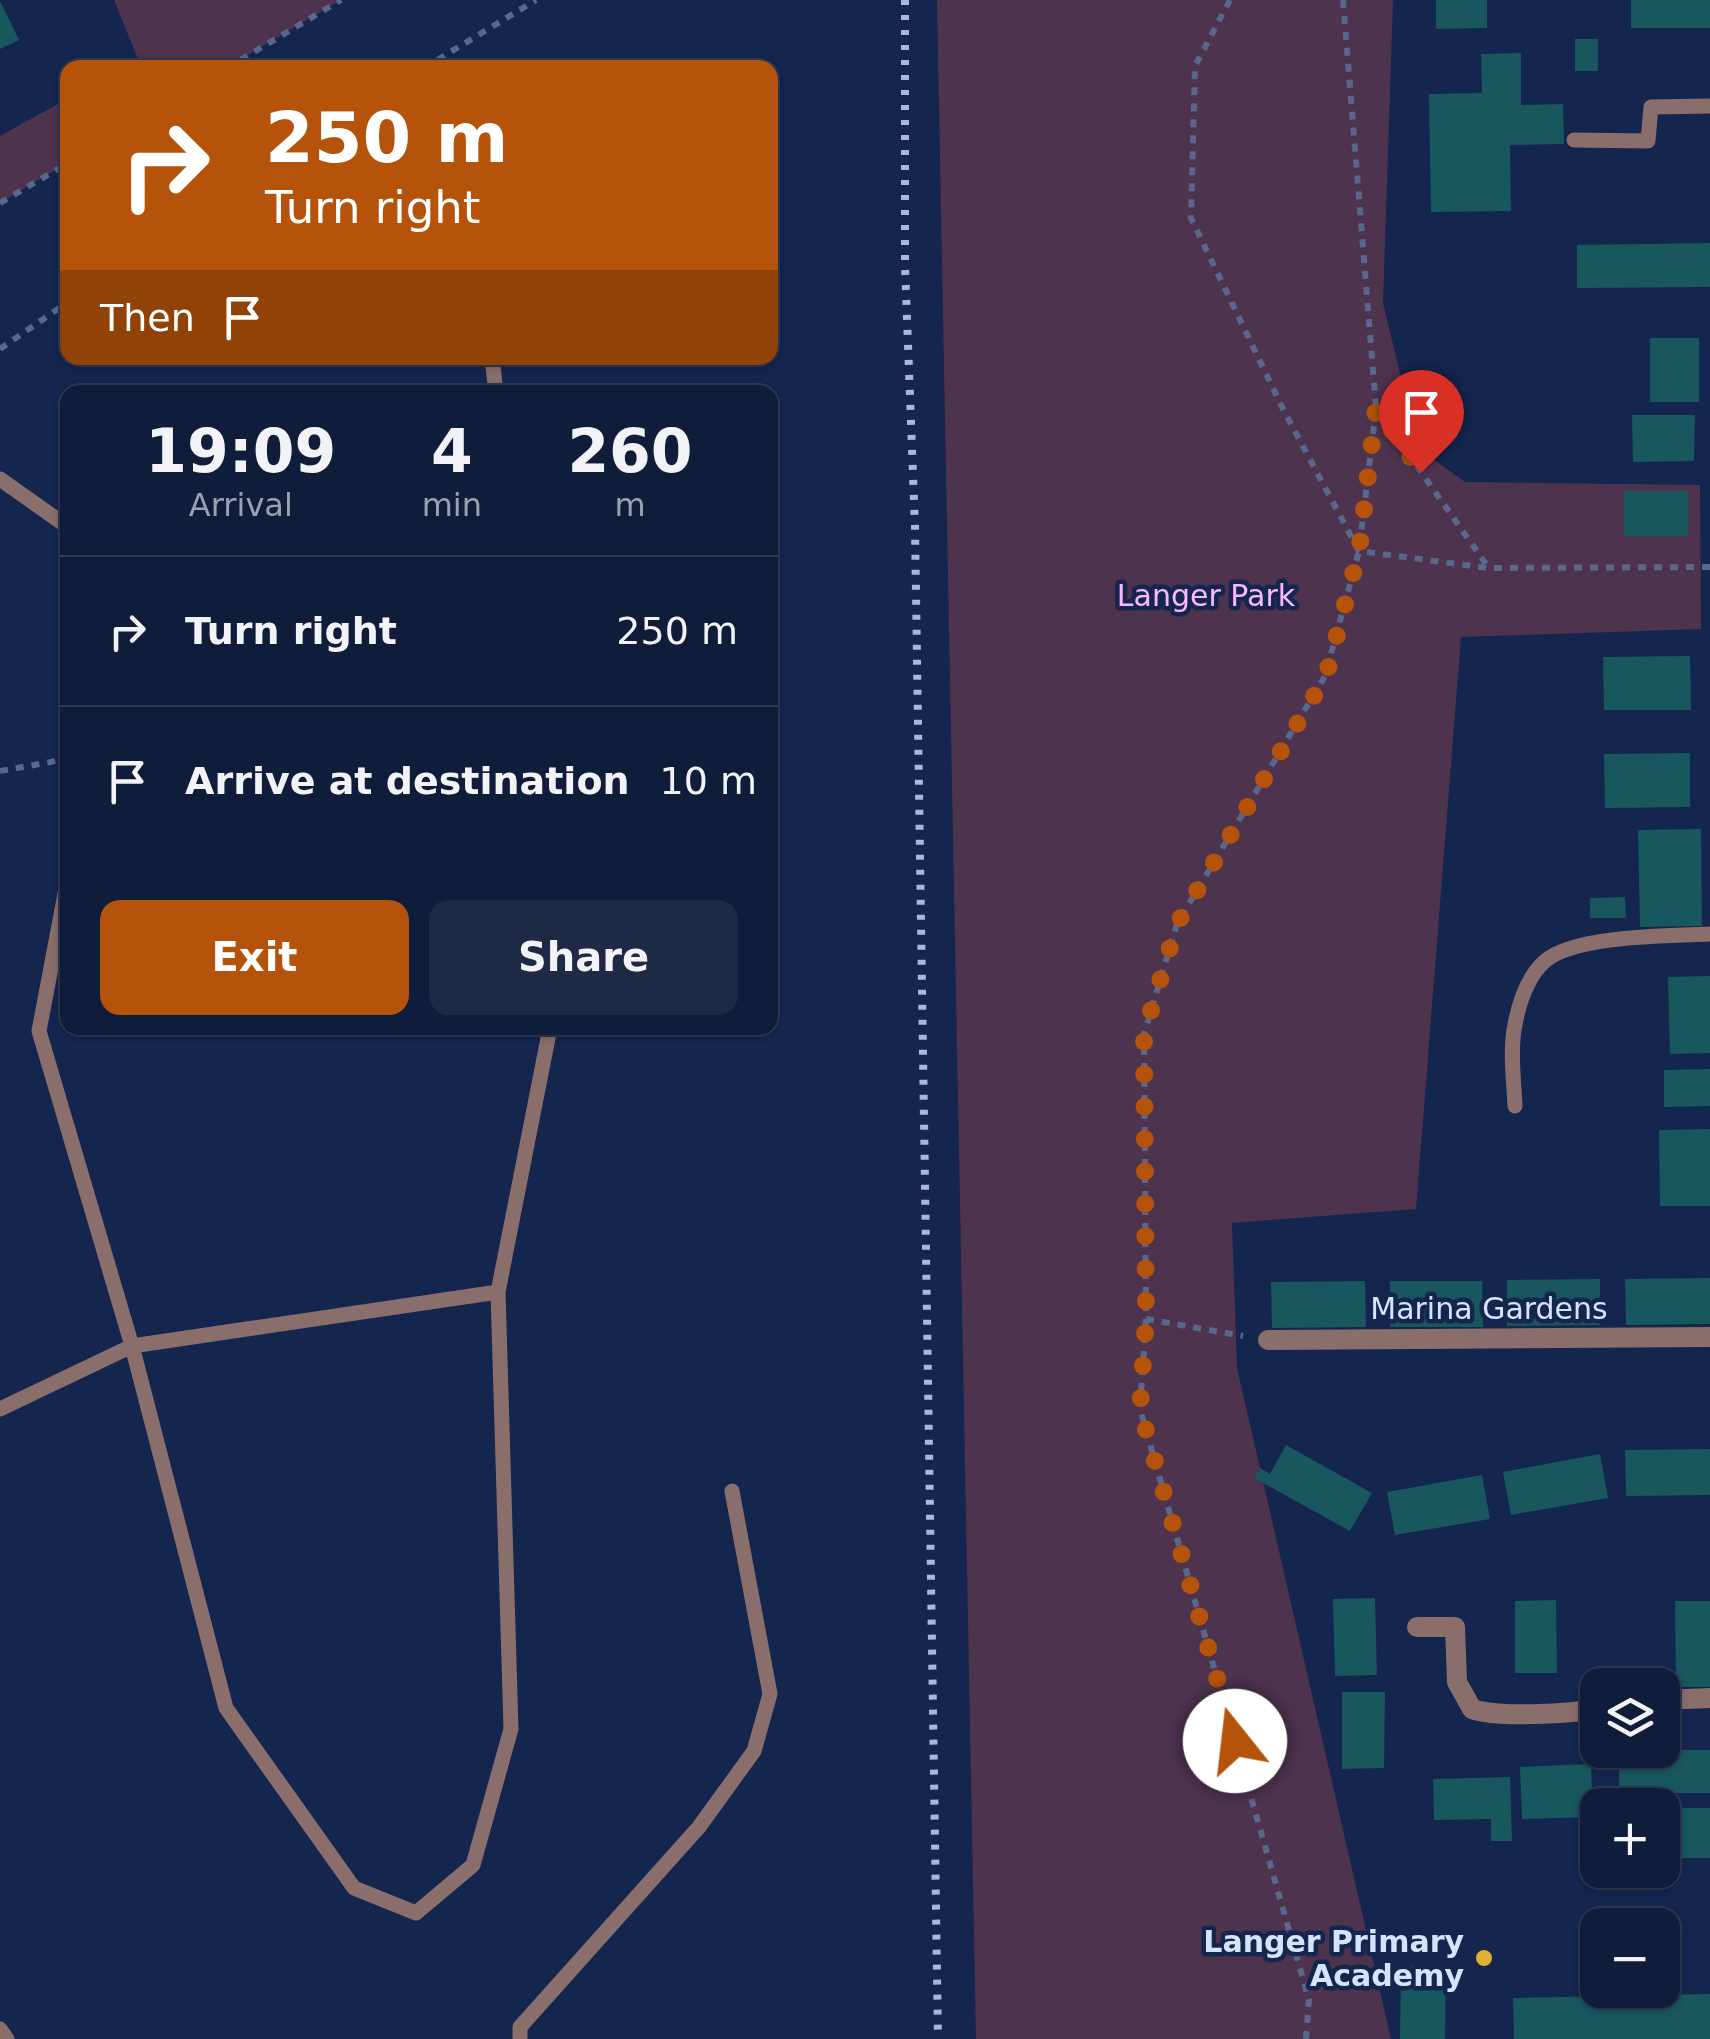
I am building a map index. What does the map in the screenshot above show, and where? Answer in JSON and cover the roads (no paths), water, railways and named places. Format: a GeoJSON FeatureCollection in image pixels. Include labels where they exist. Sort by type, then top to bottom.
{"type":"FeatureCollection","features":[{"type":"Feature","properties":{"kind":"street","name":"Marina Gardens"},"geometry":{"type":"LineString","coordinates":[[1268,1340],[1710,1337]]}},
{"type":"Feature","properties":{"kind":"street"},"geometry":{"type":"LineString","coordinates":[[1417,1628],[1455,1627],[1458,1682],[1472,1709],[1518,1714],[1580,1709]]}},
{"type":"Feature","properties":{"kind":"street"},"geometry":{"type":"LineString","coordinates":[[1680,1699],[1710,1698]]}},
{"type":"Feature","properties":{"kind":"lane"},"geometry":{"type":"LineString","coordinates":[[1574,140],[1648,142],[1651,107],[1710,106]]}},
{"type":"Feature","properties":{"kind":"lane"},"geometry":{"type":"LineString","coordinates":[[0,479],[60,522]]}},
{"type":"Feature","properties":{"kind":"lane"},"geometry":{"type":"LineString","coordinates":[[60,920],[39,1032],[132,1346],[226,1708],[354,1888],[416,1913],[473,1866],[511,1729],[498,1292],[549,1035]]}},
{"type":"Feature","properties":{"kind":"lane"},"geometry":{"type":"LineString","coordinates":[[1515,1106],[1513,1032],[1524,990],[1545,961],[1567,948],[1632,938],[1710,934]]}},
{"type":"Feature","properties":{"kind":"lane"},"geometry":{"type":"LineString","coordinates":[[0,1409],[132,1346],[498,1292]]}},
{"type":"Feature","properties":{"kind":"lane"},"geometry":{"type":"LineString","coordinates":[[520,2039],[520,2027],[699,1828],[754,1751],[770,1694],[732,1490]]}},
{"type":"Feature","properties":{"kind":"lane"},"geometry":{"type":"LineString","coordinates":[[0,2029],[7,2039]]}},
{"type":"Feature","properties":{"kind":"railway"},"geometry":{"type":"LineString","coordinates":[[905,0],[905,266],[915,527],[938,2039]]}},
{"type":"Feature","properties":{"kind":"place","name":"Langer Primary Academy"},"geometry":{"type":"Point","coordinates":[1484,1958]}},
{"type":"Feature","properties":{"kind":"park label","name":"Langer Park"},"geometry":{"type":"Point","coordinates":[1206,595]}}]}
